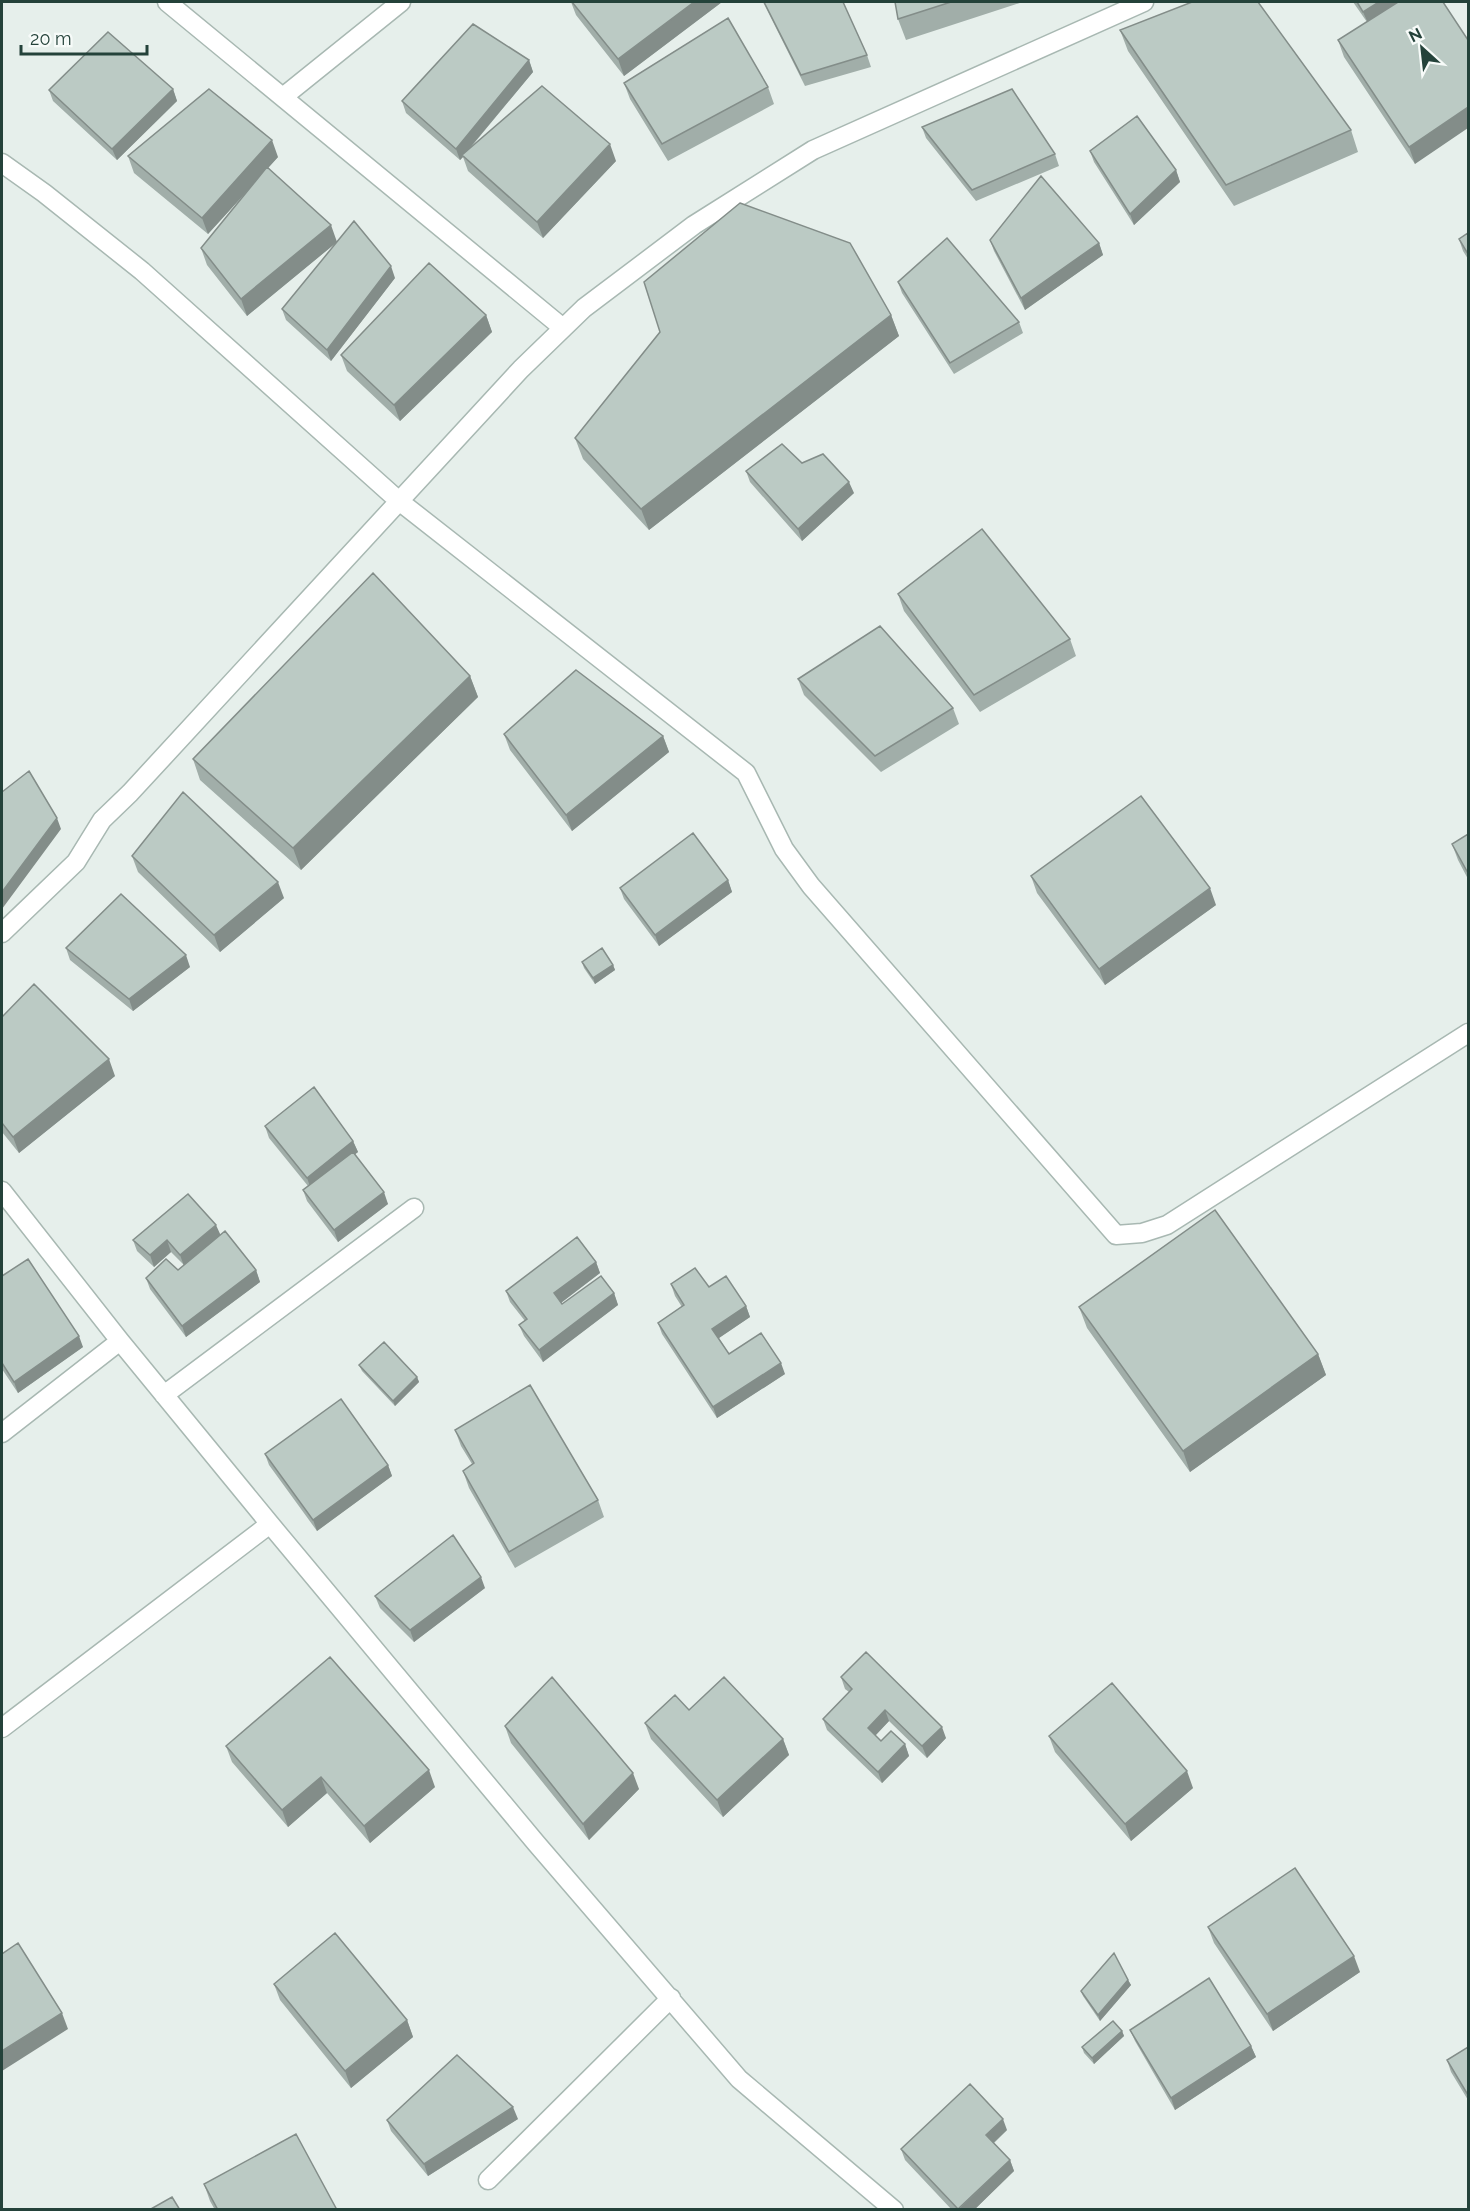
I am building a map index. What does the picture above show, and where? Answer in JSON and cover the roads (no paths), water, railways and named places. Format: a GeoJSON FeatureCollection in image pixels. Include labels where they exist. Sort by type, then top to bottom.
{"type":"FeatureCollection","features":[{"type":"Feature","properties":{"kind":"street"},"geometry":{"type":"LineString","coordinates":[[167,2],[563,328]]}},
{"type":"Feature","properties":{"kind":"street"},"geometry":{"type":"LineString","coordinates":[[283,97],[401,2]]}},
{"type":"Feature","properties":{"kind":"street"},"geometry":{"type":"LineString","coordinates":[[2,933],[76,862],[102,820],[521,369],[584,308],[694,225],[813,150],[1144,2]]}},
{"type":"Feature","properties":{"kind":"street"},"geometry":{"type":"LineString","coordinates":[[2,163],[44,193],[142,271],[399,501],[746,773],[784,849],[811,885],[1116,1235],[1142,1233],[1167,1225],[1468,1033]]}},
{"type":"Feature","properties":{"kind":"street"},"geometry":{"type":"LineString","coordinates":[[2,1191],[120,1341],[270,1524],[536,1843],[739,2079],[894,2210]]}},
{"type":"Feature","properties":{"kind":"street"},"geometry":{"type":"LineString","coordinates":[[164,1395],[414,1208]]}},
{"type":"Feature","properties":{"kind":"street"},"geometry":{"type":"LineString","coordinates":[[2,1433],[120,1341]]}},
{"type":"Feature","properties":{"kind":"street"},"geometry":{"type":"LineString","coordinates":[[2,1728],[270,1524]]}},
{"type":"Feature","properties":{"kind":"street"},"geometry":{"type":"LineString","coordinates":[[488,2180],[670,1998]]}}]}
